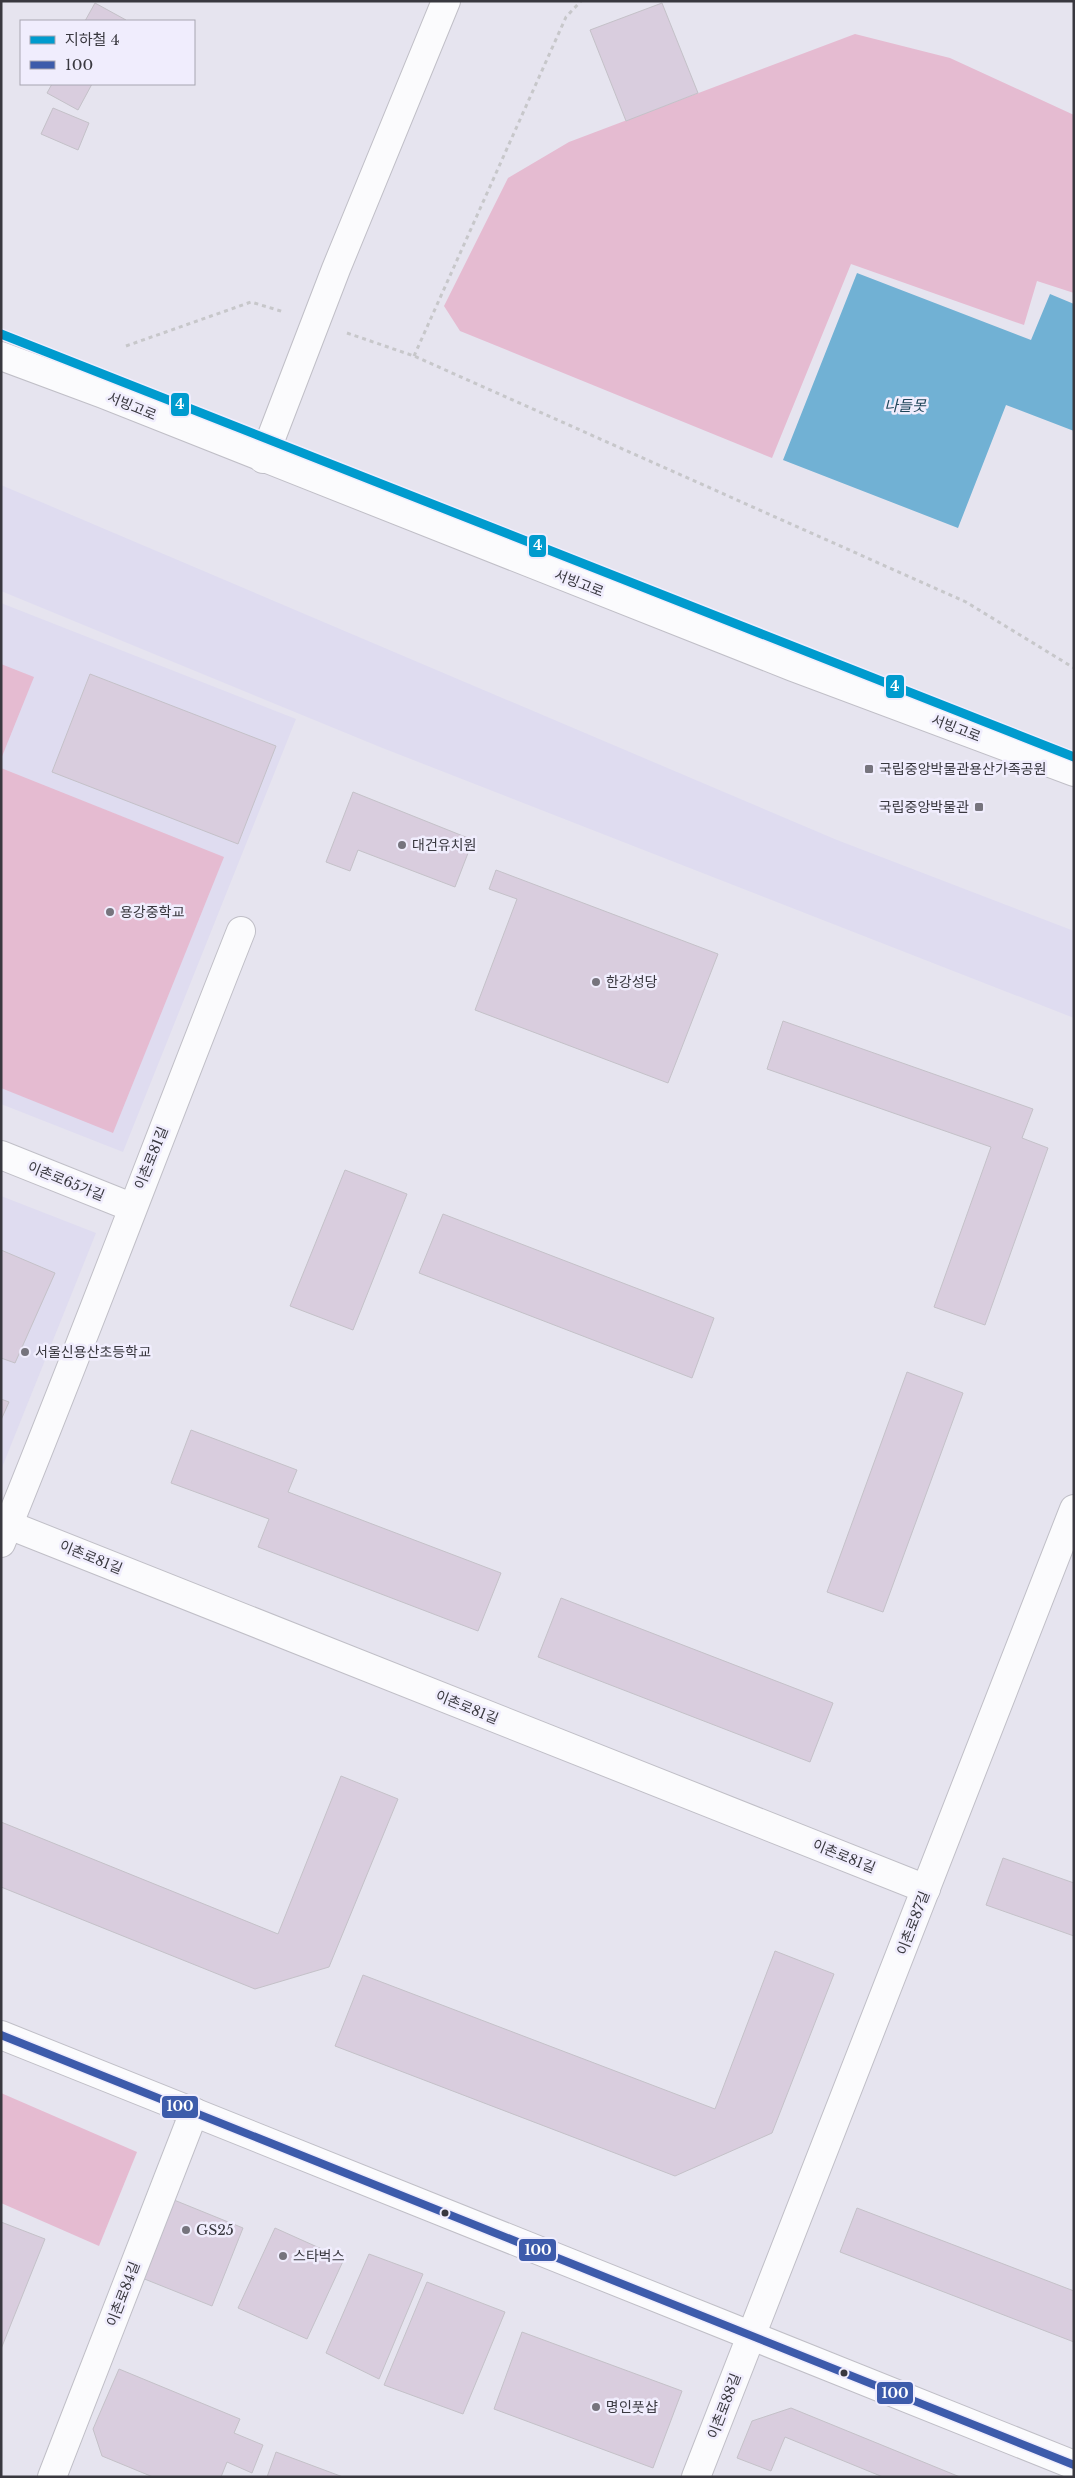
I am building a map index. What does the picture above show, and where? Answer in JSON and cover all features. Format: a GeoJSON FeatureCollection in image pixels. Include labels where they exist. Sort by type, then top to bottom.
{"type":"FeatureCollection","features":[{"type":"Feature","properties":{"kind":"street"},"geometry":{"type":"LineString","coordinates":[[263,458],[446,1]]}},
{"type":"Feature","properties":{"kind":"street","name":"서빙고로"},"geometry":{"type":"LineString","coordinates":[[1,356],[103,394],[792,666],[1074,772]]}},
{"type":"Feature","properties":{"kind":"street","name":"이촌로81길"},"geometry":{"type":"LineString","coordinates":[[241,931],[131,1208],[86,1332],[5,1534],[926,1888]]}},
{"type":"Feature","properties":{"kind":"street","name":"이촌로65가길"},"geometry":{"type":"LineString","coordinates":[[1,1155],[131,1208]]}},
{"type":"Feature","properties":{"kind":"street","name":"이촌로87길"},"geometry":{"type":"LineString","coordinates":[[751,2336],[1074,1509]]}},
{"type":"Feature","properties":{"kind":"street"},"geometry":{"type":"LineString","coordinates":[[1,2035],[1074,2465]]}},
{"type":"Feature","properties":{"kind":"street","name":"이촌로84길"},"geometry":{"type":"LineString","coordinates":[[52,2477],[194,2112]]}},
{"type":"Feature","properties":{"kind":"street","name":"이촌로88길"},"geometry":{"type":"LineString","coordinates":[[696,2477],[751,2336]]}},
{"type":"Feature","properties":{"kind":"path"},"geometry":{"type":"LineString","coordinates":[[414,356],[566,16],[582,1]]}},
{"type":"Feature","properties":{"kind":"path"},"geometry":{"type":"LineString","coordinates":[[126,346],[251,302],[317,322],[414,356],[966,602],[1074,668]]}},
{"type":"Feature","properties":{"kind":"shaded area"},"geometry":{"type":"Polygon","coordinates":[[[855,34],[950,58],[1074,115],[1074,293],[1037,281],[1024,325],[851,264],[772,458],[460,331],[444,306],[508,178],[569,142],[855,34]]]}},
{"type":"Feature","properties":{"kind":"shaded area"},"geometry":{"type":"Polygon","coordinates":[[[1,485],[837,840],[1074,931],[1074,1018],[380,747],[1,591],[1,485]]]}},
{"type":"Feature","properties":{"kind":"shaded area","name":"용강중학교"},"geometry":{"type":"Polygon","coordinates":[[[1,603],[296,719],[123,1152],[1,1104],[1,603]]]}},
{"type":"Feature","properties":{"kind":"shaded area"},"geometry":{"type":"Polygon","coordinates":[[[1,664],[34,677],[1,759],[1,664]]]}},
{"type":"Feature","properties":{"kind":"shaded area"},"geometry":{"type":"Polygon","coordinates":[[[1,768],[224,857],[113,1133],[1,1088],[1,768]]]}},
{"type":"Feature","properties":{"kind":"shaded area","name":"서울신용산초등학교"},"geometry":{"type":"Polygon","coordinates":[[[1,1196],[96,1233],[1,1470],[1,1196]]]}},
{"type":"Feature","properties":{"kind":"shaded area"},"geometry":{"type":"Polygon","coordinates":[[[1,2093],[137,2152],[99,2246],[1,2203],[1,2093]]]}},
{"type":"Feature","properties":{"kind":"water","name":"나들못"},"geometry":{"type":"Polygon","coordinates":[[[857,273],[1031,340],[1050,294],[1074,304],[1074,431],[1006,405],[958,528],[783,460],[857,273]]]}},
{"type":"Feature","properties":{"kind":"building"},"geometry":{"type":"Polygon","coordinates":[[[95,3],[126,20],[86,20],[95,3]]]}},
{"type":"Feature","properties":{"kind":"building"},"geometry":{"type":"Polygon","coordinates":[[[662,3],[698,93],[626,121],[590,30],[662,3]]]}},
{"type":"Feature","properties":{"kind":"building"},"geometry":{"type":"Polygon","coordinates":[[[51,85],[91,85],[78,110],[47,93],[51,85]]]}},
{"type":"Feature","properties":{"kind":"building"},"geometry":{"type":"Polygon","coordinates":[[[53,108],[89,123],[78,150],[41,134],[53,108]]]}},
{"type":"Feature","properties":{"kind":"building"},"geometry":{"type":"Polygon","coordinates":[[[90,674],[276,746],[238,844],[52,772],[90,674]]]}},
{"type":"Feature","properties":{"kind":"building","name":"대건유치원"},"geometry":{"type":"Polygon","coordinates":[[[353,792],[473,840],[455,887],[358,850],[350,871],[326,862],[353,792]]]}},
{"type":"Feature","properties":{"kind":"building","name":"한강성당"},"geometry":{"type":"Polygon","coordinates":[[[496,870],[718,954],[668,1083],[475,1010],[517,899],[489,889],[496,870]]]}},
{"type":"Feature","properties":{"kind":"building"},"geometry":{"type":"Polygon","coordinates":[[[783,1021],[1033,1109],[1022,1138],[1048,1148],[985,1325],[934,1307],[991,1147],[767,1069],[783,1021]]]}},
{"type":"Feature","properties":{"kind":"building"},"geometry":{"type":"Polygon","coordinates":[[[345,1170],[407,1194],[353,1330],[290,1306],[345,1170]]]}},
{"type":"Feature","properties":{"kind":"building"},"geometry":{"type":"Polygon","coordinates":[[[443,1214],[714,1318],[692,1378],[419,1273],[443,1214]]]}},
{"type":"Feature","properties":{"kind":"building"},"geometry":{"type":"Polygon","coordinates":[[[1,1250],[55,1273],[15,1363],[1,1358],[1,1250]]]}},
{"type":"Feature","properties":{"kind":"building"},"geometry":{"type":"Polygon","coordinates":[[[907,1372],[963,1393],[883,1612],[827,1592],[907,1372]]]}},
{"type":"Feature","properties":{"kind":"building"},"geometry":{"type":"Polygon","coordinates":[[[1,1399],[9,1402],[1,1420],[1,1399]]]}},
{"type":"Feature","properties":{"kind":"building"},"geometry":{"type":"Polygon","coordinates":[[[191,1430],[297,1470],[288,1492],[501,1573],[478,1631],[258,1547],[269,1519],[171,1483],[191,1430]]]}},
{"type":"Feature","properties":{"kind":"building"},"geometry":{"type":"Polygon","coordinates":[[[561,1598],[833,1703],[810,1762],[538,1657],[561,1598]]]}},
{"type":"Feature","properties":{"kind":"building"},"geometry":{"type":"Polygon","coordinates":[[[341,1776],[398,1799],[329,1967],[255,1989],[1,1887],[1,1822],[278,1934],[341,1776]]]}},
{"type":"Feature","properties":{"kind":"building"},"geometry":{"type":"Polygon","coordinates":[[[1003,1858],[1074,1883],[1074,1936],[986,1905],[1003,1858]]]}},
{"type":"Feature","properties":{"kind":"building"},"geometry":{"type":"Polygon","coordinates":[[[775,1951],[834,1974],[772,2133],[675,2176],[335,2046],[363,1975],[715,2109],[775,1951]]]}},
{"type":"Feature","properties":{"kind":"building"},"geometry":{"type":"Polygon","coordinates":[[[174,2200],[243,2228],[212,2306],[142,2278],[174,2200]]]}},
{"type":"Feature","properties":{"kind":"building"},"geometry":{"type":"Polygon","coordinates":[[[857,2208],[1074,2291],[1074,2342],[840,2252],[857,2208]]]}},
{"type":"Feature","properties":{"kind":"building"},"geometry":{"type":"Polygon","coordinates":[[[1,2222],[45,2239],[1,2349],[1,2222]]]}},
{"type":"Feature","properties":{"kind":"building"},"geometry":{"type":"Polygon","coordinates":[[[275,2228],[344,2259],[307,2339],[238,2308],[275,2228]]]}},
{"type":"Feature","properties":{"kind":"building"},"geometry":{"type":"Polygon","coordinates":[[[369,2254],[423,2274],[379,2379],[326,2353],[369,2254]]]}},
{"type":"Feature","properties":{"kind":"building"},"geometry":{"type":"Polygon","coordinates":[[[427,2282],[505,2312],[463,2414],[384,2385],[427,2282]]]}},
{"type":"Feature","properties":{"kind":"building"},"geometry":{"type":"Polygon","coordinates":[[[522,2332],[682,2391],[653,2468],[494,2409],[522,2332]]]}},
{"type":"Feature","properties":{"kind":"building"},"geometry":{"type":"Polygon","coordinates":[[[119,2369],[240,2419],[234,2433],[263,2445],[252,2473],[227,2462],[221,2477],[153,2477],[102,2456],[93,2429],[119,2369]]]}},
{"type":"Feature","properties":{"kind":"building"},"geometry":{"type":"Polygon","coordinates":[[[791,2408],[960,2477],[883,2477],[785,2437],[771,2471],[737,2458],[752,2421],[791,2408]]]}},
{"type":"Feature","properties":{"kind":"building"},"geometry":{"type":"Polygon","coordinates":[[[276,2452],[343,2477],[267,2477],[276,2452]]]}},
{"type":"Feature","properties":{"kind":"metro line","name":"4"},"geometry":{"type":"LineString","coordinates":[[1,334],[1074,757]]}},
{"type":"Feature","properties":{"kind":"transit line","name":"100"},"geometry":{"type":"LineString","coordinates":[[1,2035],[1074,2465]]}},
{"type":"Feature","properties":{"kind":"place","name":"국립중앙박물관용산가족공원"},"geometry":{"type":"Point","coordinates":[869,769]}},
{"type":"Feature","properties":{"kind":"place","name":"국립중앙박물관"},"geometry":{"type":"Point","coordinates":[979,807]}},
{"type":"Feature","properties":{"kind":"place","name":"대건유치원"},"geometry":{"type":"Point","coordinates":[402,845]}},
{"type":"Feature","properties":{"kind":"place","name":"용강중학교"},"geometry":{"type":"Point","coordinates":[110,912]}},
{"type":"Feature","properties":{"kind":"place","name":"한강성당"},"geometry":{"type":"Point","coordinates":[596,982]}},
{"type":"Feature","properties":{"kind":"place","name":"서울신용산초등학교"},"geometry":{"type":"Point","coordinates":[25,1352]}},
{"type":"Feature","properties":{"kind":"place","name":"GS25"},"geometry":{"type":"Point","coordinates":[186,2230]}},
{"type":"Feature","properties":{"kind":"place","name":"스타벅스"},"geometry":{"type":"Point","coordinates":[283,2256]}},
{"type":"Feature","properties":{"kind":"place","name":"명인풋샵"},"geometry":{"type":"Point","coordinates":[596,2407]}}]}
